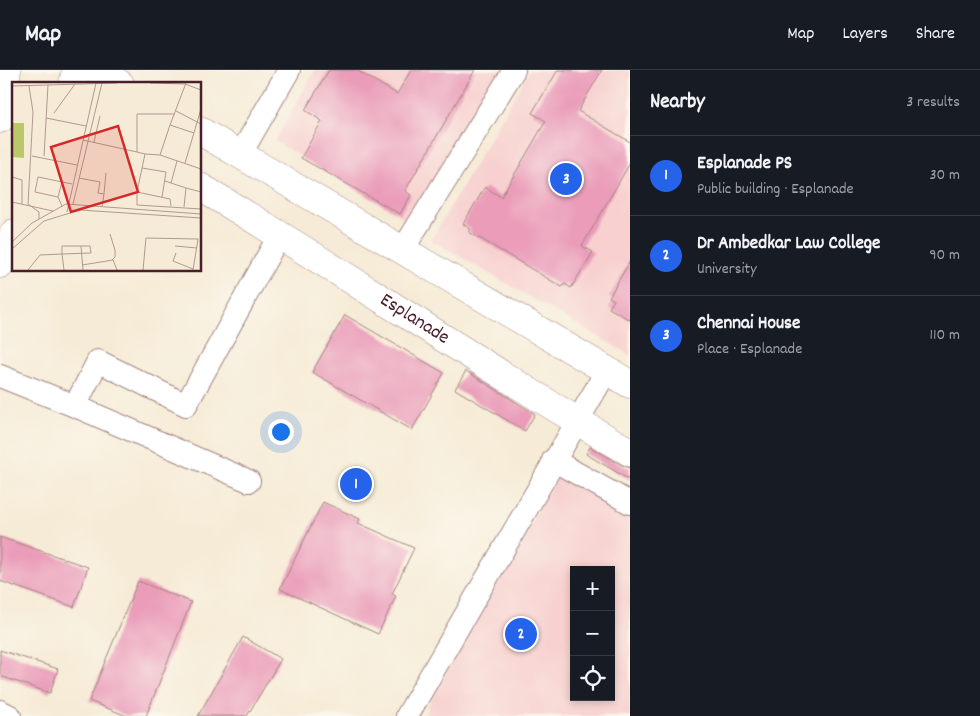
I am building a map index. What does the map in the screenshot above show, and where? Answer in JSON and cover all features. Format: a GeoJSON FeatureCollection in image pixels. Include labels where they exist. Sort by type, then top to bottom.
{"type":"FeatureCollection","features":[{"type":"Feature","properties":{"kind":"main road"},"geometry":{"type":"LineString","coordinates":[[96,70],[117,82]]}},
{"type":"Feature","properties":{"kind":"main road"},"geometry":{"type":"LineString","coordinates":[[0,119],[8,81]]}},
{"type":"Feature","properties":{"kind":"main road"},"geometry":{"type":"LineString","coordinates":[[201,132],[402,252],[630,384]]}},
{"type":"Feature","properties":{"kind":"main road","name":"Esplanade"},"geometry":{"type":"LineString","coordinates":[[201,188],[280,234],[576,421],[630,452]]}},
{"type":"Feature","properties":{"kind":"main road"},"geometry":{"type":"LineString","coordinates":[[0,264],[12,237]]}},
{"type":"Feature","properties":{"kind":"street"},"geometry":{"type":"LineString","coordinates":[[240,155],[288,70]]}},
{"type":"Feature","properties":{"kind":"street"},"geometry":{"type":"LineString","coordinates":[[402,252],[514,70]]}},
{"type":"Feature","properties":{"kind":"street"},"geometry":{"type":"LineString","coordinates":[[75,406],[98,360],[186,405],[280,234]]}},
{"type":"Feature","properties":{"kind":"street"},"geometry":{"type":"LineString","coordinates":[[407,716],[553,460],[607,370]]}},
{"type":"Feature","properties":{"kind":"street"},"geometry":{"type":"LineString","coordinates":[[0,376],[249,481]]}},
{"type":"Feature","properties":{"kind":"street"},"geometry":{"type":"LineString","coordinates":[[553,460],[630,503]]}},
{"type":"Feature","properties":{"kind":"street"},"geometry":{"type":"LineString","coordinates":[[0,711],[10,716]]}},
{"type":"Feature","properties":{"kind":"shaded area"},"geometry":{"type":"Polygon","coordinates":[[[315,70],[500,70],[410,222],[275,141],[315,70]]]}},
{"type":"Feature","properties":{"kind":"shaded area"},"geometry":{"type":"Polygon","coordinates":[[[530,70],[630,70],[630,355],[431,240],[530,70]]]}},
{"type":"Feature","properties":{"kind":"shaded area"},"geometry":{"type":"Polygon","coordinates":[[[557,477],[630,507],[630,716],[425,716],[431,699],[557,477]]]}},
{"type":"Feature","properties":{"kind":"building"},"geometry":{"type":"Polygon","coordinates":[[[329,70],[356,70],[397,94],[411,70],[475,70],[405,191],[411,195],[400,214],[301,158],[322,121],[305,110],[329,70]]]}},
{"type":"Feature","properties":{"kind":"building"},"geometry":{"type":"Polygon","coordinates":[[[558,70],[602,70],[578,111],[630,142],[630,163],[582,246],[593,252],[571,288],[565,284],[562,287],[469,232],[471,229],[463,224],[485,187],[501,197],[546,121],[532,113],[558,70]]]}},
{"type":"Feature","properties":{"kind":"building"},"geometry":{"type":"Polygon","coordinates":[[[630,261],[630,320],[609,308],[614,300],[609,297],[630,261]]]}},
{"type":"Feature","properties":{"kind":"building"},"geometry":{"type":"Polygon","coordinates":[[[345,315],[444,373],[412,430],[312,372],[345,315]]]}},
{"type":"Feature","properties":{"kind":"building"},"geometry":{"type":"Polygon","coordinates":[[[466,371],[535,414],[525,431],[455,389],[466,371]]]}},
{"type":"Feature","properties":{"kind":"building"},"geometry":{"type":"Polygon","coordinates":[[[590,447],[630,468],[630,480],[586,454],[590,447]]]}},
{"type":"Feature","properties":{"kind":"building"},"geometry":{"type":"Polygon","coordinates":[[[323,502],[360,519],[358,523],[414,548],[392,594],[396,596],[378,634],[280,589],[323,502]]]}},
{"type":"Feature","properties":{"kind":"building"},"geometry":{"type":"Polygon","coordinates":[[[0,537],[88,567],[74,607],[0,581],[0,537]]]}},
{"type":"Feature","properties":{"kind":"building"},"geometry":{"type":"Polygon","coordinates":[[[138,581],[191,602],[146,716],[127,716],[89,701],[138,581]]]}},
{"type":"Feature","properties":{"kind":"building"},"geometry":{"type":"Polygon","coordinates":[[[243,637],[281,659],[247,716],[198,716],[243,637]]]}},
{"type":"Feature","properties":{"kind":"building"},"geometry":{"type":"Polygon","coordinates":[[[0,650],[58,669],[50,693],[0,676],[0,650]]]}},
{"type":"Feature","properties":{"kind":"place","name":"Chennai House"},"geometry":{"type":"Point","coordinates":[566,179]}},
{"type":"Feature","properties":{"kind":"place","name":"Esplanade PS"},"geometry":{"type":"Point","coordinates":[356,484]}},
{"type":"Feature","properties":{"kind":"place","name":"Dr Ambedkar Law College"},"geometry":{"type":"Point","coordinates":[521,634]}}]}
